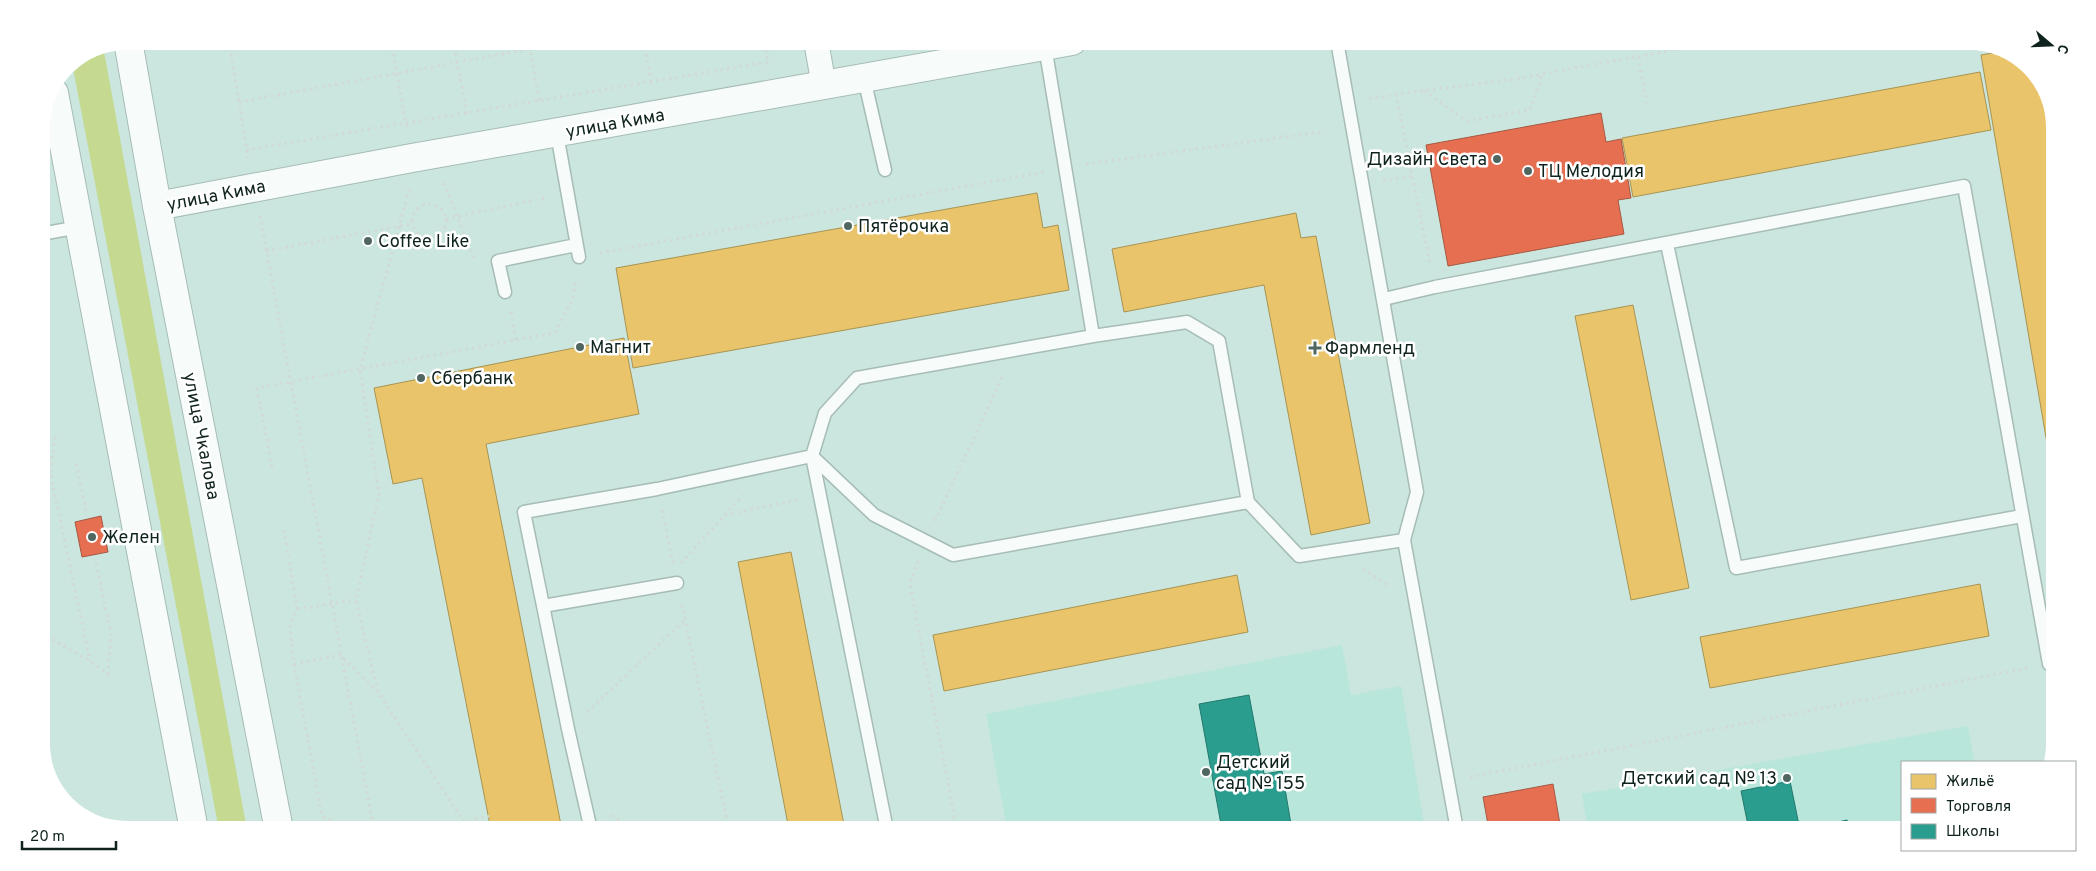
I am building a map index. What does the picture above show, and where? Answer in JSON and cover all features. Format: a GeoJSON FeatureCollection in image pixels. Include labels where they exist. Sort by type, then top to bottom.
{"type":"FeatureCollection","features":[{"type":"Feature","properties":{"kind":"main road","name":"улица Чкалова"},"geometry":{"type":"LineString","coordinates":[[130,50],[277,821]]}},
{"type":"Feature","properties":{"kind":"main road","name":"улица Кима"},"geometry":{"type":"LineString","coordinates":[[158,206],[422,156],[557,134],[1022,50]]}},
{"type":"Feature","properties":{"kind":"main road"},"geometry":{"type":"LineString","coordinates":[[55,100],[192,821]]}},
{"type":"Feature","properties":{"kind":"street"},"geometry":{"type":"LineString","coordinates":[[818,50],[824,86]]}},
{"type":"Feature","properties":{"kind":"lane"},"geometry":{"type":"LineString","coordinates":[[1046,50],[1093,336]]}},
{"type":"Feature","properties":{"kind":"lane"},"geometry":{"type":"LineString","coordinates":[[1339,50],[1417,492],[1404,540],[1456,821]]}},
{"type":"Feature","properties":{"kind":"lane"},"geometry":{"type":"LineString","coordinates":[[864,78],[886,170]]}},
{"type":"Feature","properties":{"kind":"lane"},"geometry":{"type":"LineString","coordinates":[[505,292],[498,261],[578,251],[557,134]]}},
{"type":"Feature","properties":{"kind":"lane"},"geometry":{"type":"LineString","coordinates":[[1384,299],[1435,287],[1964,186],[2046,648]]}},
{"type":"Feature","properties":{"kind":"lane"},"geometry":{"type":"LineString","coordinates":[[50,232],[80,227]]}},
{"type":"Feature","properties":{"kind":"lane"},"geometry":{"type":"LineString","coordinates":[[1667,244],[1736,568],[2022,516]]}},
{"type":"Feature","properties":{"kind":"lane"},"geometry":{"type":"LineString","coordinates":[[885,821],[812,456],[825,413],[856,378],[1093,336],[1187,322],[1219,341],[1248,502],[1299,556],[1404,540]]}},
{"type":"Feature","properties":{"kind":"lane"},"geometry":{"type":"LineString","coordinates":[[812,456],[874,515],[952,555],[1248,502]]}},
{"type":"Feature","properties":{"kind":"lane"},"geometry":{"type":"LineString","coordinates":[[589,821],[568,730],[524,512],[657,489],[812,456]]}},
{"type":"Feature","properties":{"kind":"lane"},"geometry":{"type":"LineString","coordinates":[[544,606],[676,577]]}},
{"type":"Feature","properties":{"kind":"path"},"geometry":{"type":"LineString","coordinates":[[230,50],[246,150],[255,188],[372,821]]}},
{"type":"Feature","properties":{"kind":"path"},"geometry":{"type":"LineString","coordinates":[[393,50],[406,124]]}},
{"type":"Feature","properties":{"kind":"path"},"geometry":{"type":"LineString","coordinates":[[454,50],[467,114]]}},
{"type":"Feature","properties":{"kind":"path"},"geometry":{"type":"LineString","coordinates":[[239,102],[524,50]]}},
{"type":"Feature","properties":{"kind":"path"},"geometry":{"type":"LineString","coordinates":[[530,50],[539,100]]}},
{"type":"Feature","properties":{"kind":"path"},"geometry":{"type":"LineString","coordinates":[[646,50],[651,82]]}},
{"type":"Feature","properties":{"kind":"path"},"geometry":{"type":"LineString","coordinates":[[246,150],[768,62],[766,50]]}},
{"type":"Feature","properties":{"kind":"path"},"geometry":{"type":"LineString","coordinates":[[1366,100],[1396,94],[1542,74],[1675,50]]}},
{"type":"Feature","properties":{"kind":"path"},"geometry":{"type":"LineString","coordinates":[[1638,57],[1647,103]]}},
{"type":"Feature","properties":{"kind":"path"},"geometry":{"type":"LineString","coordinates":[[1424,91],[1466,120],[1530,110],[1542,74]]}},
{"type":"Feature","properties":{"kind":"path"},"geometry":{"type":"LineString","coordinates":[[1396,94],[1435,287]]}},
{"type":"Feature","properties":{"kind":"path"},"geometry":{"type":"LineString","coordinates":[[1081,165],[1321,132]]}},
{"type":"Feature","properties":{"kind":"path"},"geometry":{"type":"LineString","coordinates":[[422,156],[456,217],[476,264],[498,261]]}},
{"type":"Feature","properties":{"kind":"path"},"geometry":{"type":"LineString","coordinates":[[378,692],[356,600],[379,494],[360,370],[398,226],[410,185],[422,156]]}},
{"type":"Feature","properties":{"kind":"path"},"geometry":{"type":"LineString","coordinates":[[272,467],[258,388],[554,334],[573,299],[578,251],[1047,172]]}},
{"type":"Feature","properties":{"kind":"path"},"geometry":{"type":"LineString","coordinates":[[446,219],[568,194]]}},
{"type":"Feature","properties":{"kind":"path"},"geometry":{"type":"LineString","coordinates":[[432,203],[442,208],[446,219],[444,230],[436,237],[426,238],[416,234],[411,224],[412,213],[420,204],[432,203]]}},
{"type":"Feature","properties":{"kind":"path"},"geometry":{"type":"LineString","coordinates":[[266,251],[411,224]]}},
{"type":"Feature","properties":{"kind":"path"},"geometry":{"type":"LineString","coordinates":[[511,315],[516,341]]}},
{"type":"Feature","properties":{"kind":"path"},"geometry":{"type":"LineString","coordinates":[[955,821],[910,584],[926,541],[1015,350]]}},
{"type":"Feature","properties":{"kind":"path"},"geometry":{"type":"LineString","coordinates":[[55,437],[50,472],[90,661]]}},
{"type":"Feature","properties":{"kind":"path"},"geometry":{"type":"LineString","coordinates":[[76,464],[86,512]]}},
{"type":"Feature","properties":{"kind":"path"},"geometry":{"type":"LineString","coordinates":[[676,577],[724,516],[770,465]]}},
{"type":"Feature","properties":{"kind":"path"},"geometry":{"type":"LineString","coordinates":[[657,489],[727,821]]}},
{"type":"Feature","properties":{"kind":"path"},"geometry":{"type":"LineString","coordinates":[[724,516],[820,496]]}},
{"type":"Feature","properties":{"kind":"path"},"geometry":{"type":"LineString","coordinates":[[284,530],[297,609],[290,627],[294,664],[322,816],[332,821]]}},
{"type":"Feature","properties":{"kind":"path"},"geometry":{"type":"LineString","coordinates":[[1335,551],[1416,603]]}},
{"type":"Feature","properties":{"kind":"path"},"geometry":{"type":"LineString","coordinates":[[50,638],[108,674],[111,634],[96,559]]}},
{"type":"Feature","properties":{"kind":"path"},"geometry":{"type":"LineString","coordinates":[[297,609],[356,600]]}},
{"type":"Feature","properties":{"kind":"path"},"geometry":{"type":"LineString","coordinates":[[568,730],[685,620]]}},
{"type":"Feature","properties":{"kind":"path"},"geometry":{"type":"LineString","coordinates":[[340,655],[378,692],[463,821]]}},
{"type":"Feature","properties":{"kind":"path"},"geometry":{"type":"LineString","coordinates":[[294,664],[340,655]]}},
{"type":"Feature","properties":{"kind":"path"},"geometry":{"type":"LineString","coordinates":[[1449,781],[2046,665]]}},
{"type":"Feature","properties":{"kind":"path"},"geometry":{"type":"LineString","coordinates":[[468,821],[488,816]]}},
{"type":"Feature","properties":{"kind":"shaded area","name":"Детский сад № 155"},"geometry":{"type":"Polygon","coordinates":[[[1342,645],[1351,695],[1401,686],[1424,821],[1005,821],[986,714],[1342,645]]]}},
{"type":"Feature","properties":{"kind":"shaded area","name":"Детский сад № 13"},"geometry":{"type":"Polygon","coordinates":[[[1968,726],[1974,761],[1901,761],[1901,821],[1586,821],[1582,794],[1968,726]]]}},
{"type":"Feature","properties":{"kind":"green space"},"geometry":{"type":"Polygon","coordinates":[[[104,54],[245,821],[217,821],[74,72],[84,63],[104,54]]]}},
{"type":"Feature","properties":{"kind":"building: Жильё"},"geometry":{"type":"Polygon","coordinates":[[[1991,53],[2007,60],[2027,76],[2038,93],[2045,112],[2046,438],[1981,55],[1991,53]]]}},
{"type":"Feature","properties":{"kind":"building: Жильё"},"geometry":{"type":"Polygon","coordinates":[[[1980,72],[1991,130],[1633,197],[1622,138],[1980,72]]]}},
{"type":"Feature","properties":{"kind":"building: Жильё"},"geometry":{"type":"Polygon","coordinates":[[[1037,193],[1043,228],[1058,225],[1069,290],[633,368],[616,268],[1037,193]]]}},
{"type":"Feature","properties":{"kind":"building: Жильё"},"geometry":{"type":"Polygon","coordinates":[[[1296,213],[1301,238],[1316,236],[1370,523],[1311,535],[1264,285],[1124,312],[1112,249],[1296,213]]]}},
{"type":"Feature","properties":{"kind":"building: Жильё"},"geometry":{"type":"Polygon","coordinates":[[[1633,305],[1689,588],[1631,600],[1575,316],[1633,305]]]}},
{"type":"Feature","properties":{"kind":"building: Жильё"},"geometry":{"type":"Polygon","coordinates":[[[624,338],[639,414],[486,444],[560,821],[489,821],[422,478],[393,484],[374,388],[624,338]]]}},
{"type":"Feature","properties":{"kind":"building: Жильё"},"geometry":{"type":"Polygon","coordinates":[[[791,552],[843,821],[787,821],[738,562],[791,552]]]}},
{"type":"Feature","properties":{"kind":"building: Жильё"},"geometry":{"type":"Polygon","coordinates":[[[1237,575],[1248,632],[944,691],[933,635],[1237,575]]]}},
{"type":"Feature","properties":{"kind":"building: Жильё"},"geometry":{"type":"Polygon","coordinates":[[[1980,584],[1989,636],[1710,688],[1700,637],[1980,584]]]}},
{"type":"Feature","properties":{"kind":"building: Торговля","name":"ТЦ Мелодия"},"geometry":{"type":"Polygon","coordinates":[[[1601,113],[1606,142],[1621,139],[1631,198],[1618,200],[1624,234],[1448,266],[1426,145],[1601,113]]]}},
{"type":"Feature","properties":{"kind":"building: Торговля","name":"Желен"},"geometry":{"type":"Polygon","coordinates":[[[101,516],[108,552],[82,557],[75,522],[101,516]]]}},
{"type":"Feature","properties":{"kind":"building: Торговля"},"geometry":{"type":"Polygon","coordinates":[[[1553,784],[1559,821],[1487,821],[1483,797],[1553,784]]]}},
{"type":"Feature","properties":{"kind":"building: Школы"},"geometry":{"type":"Polygon","coordinates":[[[1249,695],[1264,774],[1282,771],[1290,821],[1220,821],[1199,704],[1249,695]]]}},
{"type":"Feature","properties":{"kind":"building: Школы"},"geometry":{"type":"Polygon","coordinates":[[[1790,781],[1798,821],[1747,821],[1741,791],[1790,781]]]}},
{"type":"Feature","properties":{"kind":"place","name":"Дизайн Света"},"geometry":{"type":"Point","coordinates":[1497,159]}},
{"type":"Feature","properties":{"kind":"place","name":"ТЦ Мелодия"},"geometry":{"type":"Point","coordinates":[1528,171]}},
{"type":"Feature","properties":{"kind":"place","name":"Пятёрочка"},"geometry":{"type":"Point","coordinates":[848,226]}},
{"type":"Feature","properties":{"kind":"place","name":"Coffee Like"},"geometry":{"type":"Point","coordinates":[368,241]}},
{"type":"Feature","properties":{"kind":"place","name":"Магнит"},"geometry":{"type":"Point","coordinates":[580,347]}},
{"type":"Feature","properties":{"kind":"place","name":"Фармленд"},"geometry":{"type":"Point","coordinates":[1315,348]}},
{"type":"Feature","properties":{"kind":"place","name":"Сбербанк"},"geometry":{"type":"Point","coordinates":[421,378]}},
{"type":"Feature","properties":{"kind":"place","name":"Желен"},"geometry":{"type":"Point","coordinates":[92,537]}},
{"type":"Feature","properties":{"kind":"place","name":"Детский сад № 155"},"geometry":{"type":"Point","coordinates":[1206,772]}},
{"type":"Feature","properties":{"kind":"place","name":"Детский сад № 13"},"geometry":{"type":"Point","coordinates":[1787,778]}}]}
